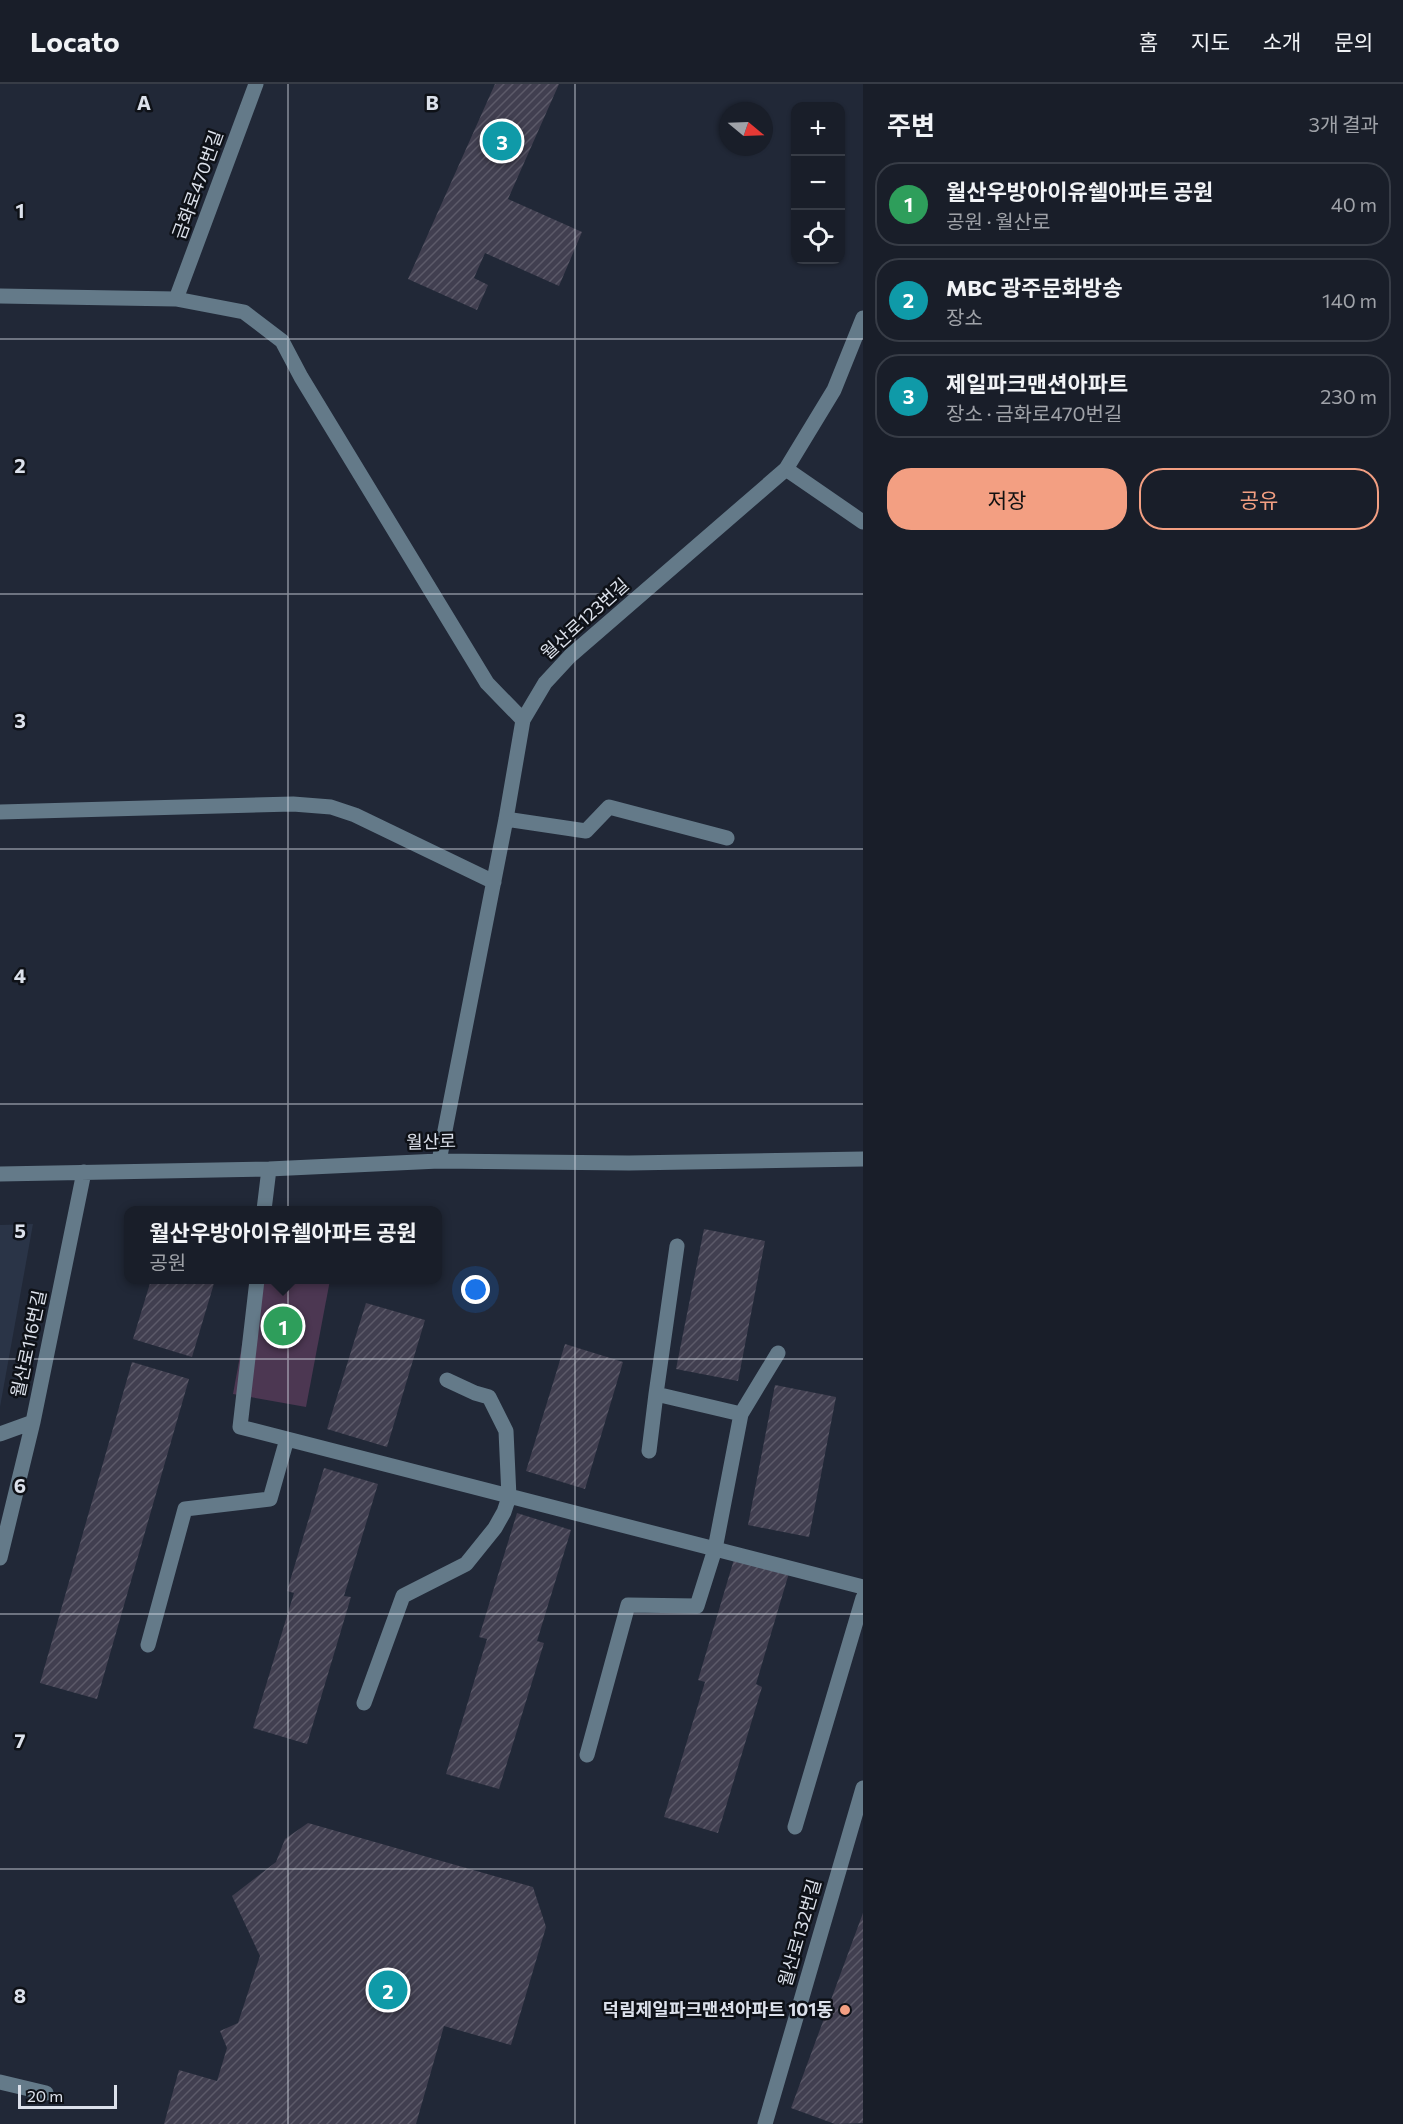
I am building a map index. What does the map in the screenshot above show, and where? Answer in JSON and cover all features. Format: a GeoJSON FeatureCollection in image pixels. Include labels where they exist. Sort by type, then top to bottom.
{"type":"FeatureCollection","features":[{"type":"Feature","properties":{"kind":"street","name":"금화로470번길"},"geometry":{"type":"LineString","coordinates":[[176,299],[256,84]]}},
{"type":"Feature","properties":{"kind":"street"},"geometry":{"type":"LineString","coordinates":[[0,296],[176,299],[244,312],[282,341],[301,377],[487,683],[524,720]]}},
{"type":"Feature","properties":{"kind":"street","name":"월산로123번길"},"geometry":{"type":"LineString","coordinates":[[439,1161],[524,720],[545,683],[570,656],[786,469],[834,390],[863,318]]}},
{"type":"Feature","properties":{"kind":"street"},"geometry":{"type":"LineString","coordinates":[[786,469],[863,522]]}},
{"type":"Feature","properties":{"kind":"street"},"geometry":{"type":"LineString","coordinates":[[0,813],[293,804],[331,807],[355,815],[494,882]]}},
{"type":"Feature","properties":{"kind":"street"},"geometry":{"type":"LineString","coordinates":[[506,819],[586,831],[609,807],[727,838]]}},
{"type":"Feature","properties":{"kind":"street","name":"월산로"},"geometry":{"type":"LineString","coordinates":[[0,1174],[269,1169],[439,1161],[629,1163],[863,1159]]}},
{"type":"Feature","properties":{"kind":"street"},"geometry":{"type":"LineString","coordinates":[[264,1206],[269,1169]]}},
{"type":"Feature","properties":{"kind":"street","name":"월산로116번길"},"geometry":{"type":"LineString","coordinates":[[0,1558],[33,1422],[84,1172]]}},
{"type":"Feature","properties":{"kind":"street"},"geometry":{"type":"LineString","coordinates":[[649,1451],[677,1246]]}},
{"type":"Feature","properties":{"kind":"street"},"geometry":{"type":"LineString","coordinates":[[257,1284],[240,1427],[863,1587]]}},
{"type":"Feature","properties":{"kind":"street"},"geometry":{"type":"LineString","coordinates":[[587,1755],[628,1605],[697,1606],[714,1549],[741,1414],[778,1353]]}},
{"type":"Feature","properties":{"kind":"street"},"geometry":{"type":"LineString","coordinates":[[364,1703],[403,1596],[466,1564],[495,1528],[509,1497],[506,1431],[489,1397],[447,1380]]}},
{"type":"Feature","properties":{"kind":"street"},"geometry":{"type":"LineString","coordinates":[[656,1394],[741,1414]]}},
{"type":"Feature","properties":{"kind":"street"},"geometry":{"type":"LineString","coordinates":[[0,1434],[33,1422]]}},
{"type":"Feature","properties":{"kind":"street"},"geometry":{"type":"LineString","coordinates":[[148,1645],[185,1509],[270,1499],[287,1439]]}},
{"type":"Feature","properties":{"kind":"street"},"geometry":{"type":"LineString","coordinates":[[795,1827],[863,1598]]}},
{"type":"Feature","properties":{"kind":"street","name":"월산로132번길"},"geometry":{"type":"LineString","coordinates":[[765,2124],[863,1788]]}},
{"type":"Feature","properties":{"kind":"street"},"geometry":{"type":"LineString","coordinates":[[0,2082],[46,2093]]}},
{"type":"Feature","properties":{"kind":"shaded area"},"geometry":{"type":"Polygon","coordinates":[[[33,1224],[0,1407],[0,1225],[33,1224]]]}},
{"type":"Feature","properties":{"kind":"shaded area"},"geometry":{"type":"Polygon","coordinates":[[[253,1284],[329,1284],[306,1407],[233,1394],[253,1284]]]}},
{"type":"Feature","properties":{"kind":"building"},"geometry":{"type":"Polygon","coordinates":[[[495,84],[559,84],[508,199],[582,232],[559,286],[485,253],[474,278],[488,285],[477,310],[408,279],[495,84]]]}},
{"type":"Feature","properties":{"kind":"building"},"geometry":{"type":"Polygon","coordinates":[[[704,1229],[765,1241],[738,1381],[676,1369],[704,1229]]]}},
{"type":"Feature","properties":{"kind":"building"},"geometry":{"type":"Polygon","coordinates":[[[150,1284],[214,1284],[192,1357],[133,1339],[150,1284]]]}},
{"type":"Feature","properties":{"kind":"building"},"geometry":{"type":"Polygon","coordinates":[[[366,1303],[425,1320],[387,1447],[327,1429],[366,1303]]]}},
{"type":"Feature","properties":{"kind":"building"},"geometry":{"type":"Polygon","coordinates":[[[565,1344],[623,1362],[585,1489],[526,1471],[565,1344]]]}},
{"type":"Feature","properties":{"kind":"building"},"geometry":{"type":"Polygon","coordinates":[[[132,1362],[189,1379],[97,1699],[40,1683],[132,1362]]]}},
{"type":"Feature","properties":{"kind":"building"},"geometry":{"type":"Polygon","coordinates":[[[775,1385],[836,1397],[809,1537],[748,1525],[775,1385]]]}},
{"type":"Feature","properties":{"kind":"building"},"geometry":{"type":"Polygon","coordinates":[[[324,1468],[378,1484],[344,1596],[351,1597],[307,1744],[253,1728],[294,1593],[287,1591],[324,1468]]]}},
{"type":"Feature","properties":{"kind":"building"},"geometry":{"type":"Polygon","coordinates":[[[517,1513],[571,1530],[537,1641],[544,1643],[499,1789],[446,1774],[487,1639],[479,1637],[517,1513]]]}},
{"type":"Feature","properties":{"kind":"building"},"geometry":{"type":"Polygon","coordinates":[[[735,1556],[789,1573],[756,1684],[762,1687],[718,1833],[664,1817],[705,1682],[698,1680],[735,1556]]]}},
{"type":"Feature","properties":{"kind":"building"},"geometry":{"type":"Polygon","coordinates":[[[308,1823],[533,1887],[546,1927],[511,2045],[444,2026],[416,2124],[164,2124],[179,2070],[217,2081],[227,2048],[220,2031],[238,2023],[260,1956],[232,1896],[276,1862],[285,1839],[308,1823]]]}},
{"type":"Feature","properties":{"kind":"building","name":"덕림제일파크맨션아파트 101동"},"geometry":{"type":"Polygon","coordinates":[[[863,1913],[863,2123],[835,2124],[791,2108],[863,1913]]]}},
{"type":"Feature","properties":{"kind":"place","name":"제일파크맨션아파트"},"geometry":{"type":"Point","coordinates":[502,141]}},
{"type":"Feature","properties":{"kind":"place","name":"월산우방아이유쉘아파트 공원"},"geometry":{"type":"Point","coordinates":[283,1326]}},
{"type":"Feature","properties":{"kind":"place","name":"MBC 광주문화방송"},"geometry":{"type":"Point","coordinates":[388,1990]}},
{"type":"Feature","properties":{"kind":"place","name":"덕림제일파크맨션아파트 101동"},"geometry":{"type":"Point","coordinates":[845,2010]}}]}
